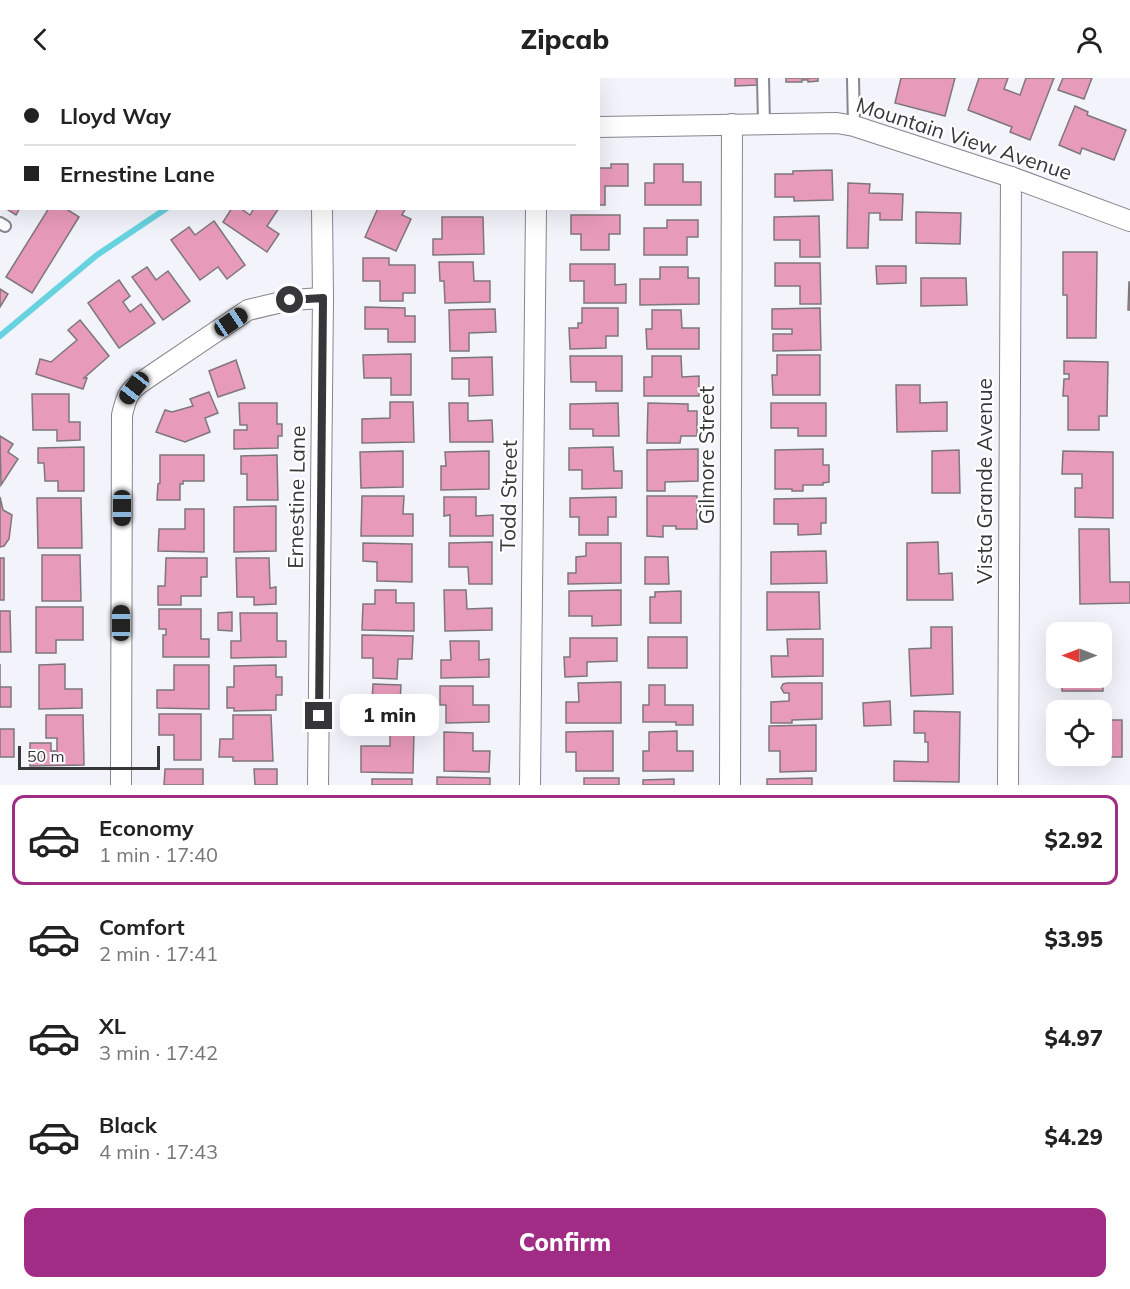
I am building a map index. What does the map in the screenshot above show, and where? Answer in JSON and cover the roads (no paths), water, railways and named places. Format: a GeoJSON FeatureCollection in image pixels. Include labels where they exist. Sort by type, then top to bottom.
{"type":"FeatureCollection","features":[{"type":"Feature","properties":{"kind":"street","name":"Mountain View Avenue"},"geometry":{"type":"LineString","coordinates":[[600,127],[837,123],[854,126],[1011,177],[1130,221]]}},
{"type":"Feature","properties":{"kind":"street","name":"Gilmore Street"},"geometry":{"type":"LineString","coordinates":[[730,785],[732,124]]}},
{"type":"Feature","properties":{"kind":"street","name":"Vista Grande Avenue"},"geometry":{"type":"LineString","coordinates":[[1008,785],[1011,177]]}},
{"type":"Feature","properties":{"kind":"street","name":"Ernestine Lane"},"geometry":{"type":"LineString","coordinates":[[318,785],[322,210]]}},
{"type":"Feature","properties":{"kind":"street","name":"Todd Street"},"geometry":{"type":"LineString","coordinates":[[530,785],[536,210]]}},
{"type":"Feature","properties":{"kind":"street"},"geometry":{"type":"LineString","coordinates":[[121,785],[122,415],[126,398],[143,381],[248,310],[290,300],[323,298]]}},
{"type":"Feature","properties":{"kind":"lane"},"geometry":{"type":"LineString","coordinates":[[763,78],[764,124]]}},
{"type":"Feature","properties":{"kind":"lane"},"geometry":{"type":"LineString","coordinates":[[853,78],[854,126]]}},
{"type":"Feature","properties":{"kind":"waterway"},"geometry":{"type":"LineString","coordinates":[[0,336],[97,255],[164,210]]}}]}
